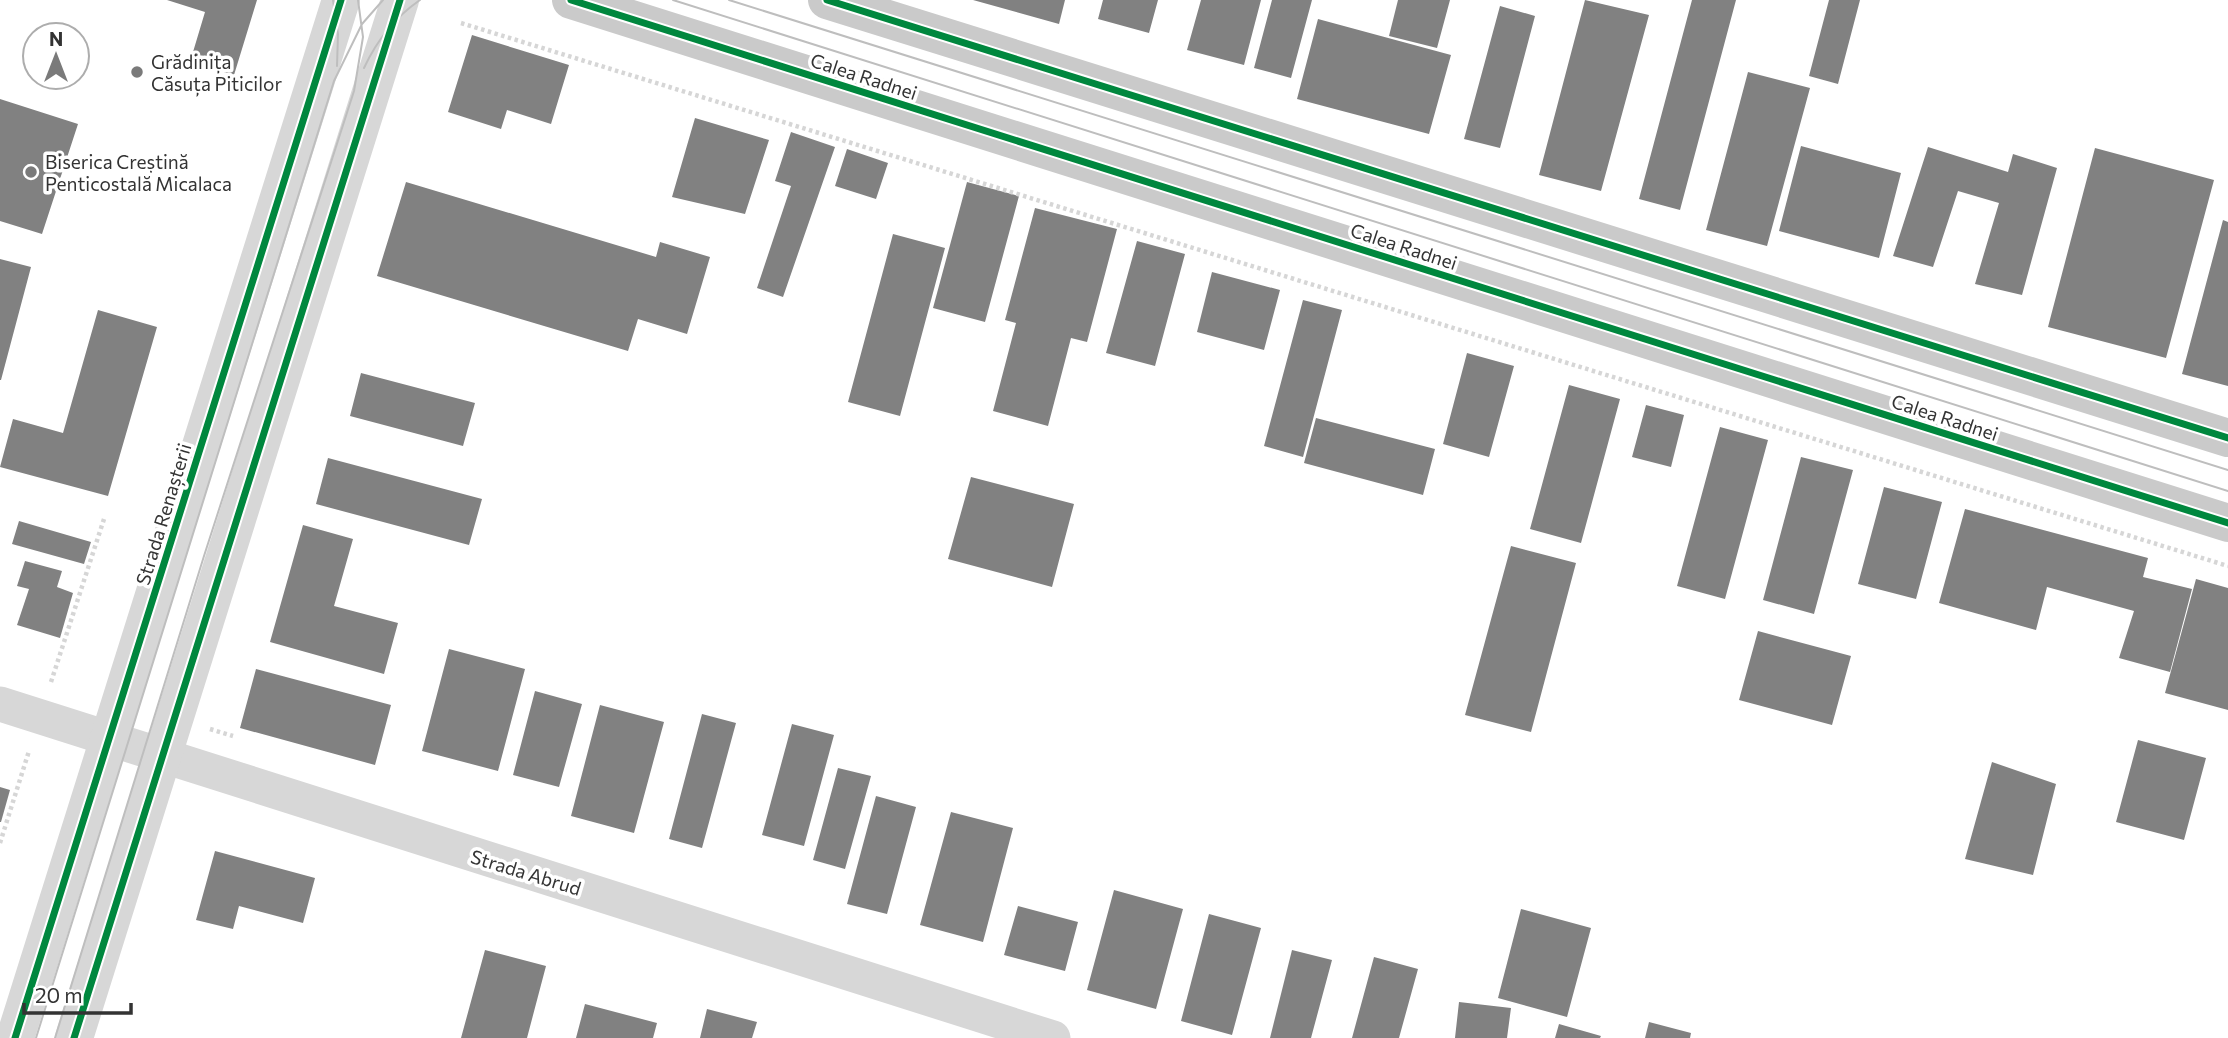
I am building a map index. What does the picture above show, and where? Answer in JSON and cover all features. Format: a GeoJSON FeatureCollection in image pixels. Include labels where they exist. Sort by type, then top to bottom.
{"type":"FeatureCollection","features":[{"type":"Feature","properties":{"kind":"main road","name":"Calea Radnei"},"geometry":{"type":"LineString","coordinates":[[572,0],[2228,523]]}},
{"type":"Feature","properties":{"kind":"main road"},"geometry":{"type":"LineString","coordinates":[[827,0],[2228,438]]}},
{"type":"Feature","properties":{"kind":"street","name":"Strada Renașterii"},"geometry":{"type":"LineString","coordinates":[[15,1038],[341,0]]}},
{"type":"Feature","properties":{"kind":"street"},"geometry":{"type":"LineString","coordinates":[[74,1038],[400,0]]}},
{"type":"Feature","properties":{"kind":"street","name":"Strada Abrud"},"geometry":{"type":"LineString","coordinates":[[0,704],[1053,1038]]}},
{"type":"Feature","properties":{"kind":"path"},"geometry":{"type":"LineString","coordinates":[[461,23],[2228,566]]}},
{"type":"Feature","properties":{"kind":"building"},"geometry":{"type":"Polygon","coordinates":[[[167,0],[257,0],[234,75],[190,62],[205,12],[167,0]]]}},
{"type":"Feature","properties":{"kind":"building"},"geometry":{"type":"Polygon","coordinates":[[[973,0],[1065,0],[1059,24],[973,0]]]}},
{"type":"Feature","properties":{"kind":"building"},"geometry":{"type":"Polygon","coordinates":[[[1103,0],[1158,0],[1149,33],[1098,19],[1103,0]]]}},
{"type":"Feature","properties":{"kind":"building"},"geometry":{"type":"Polygon","coordinates":[[[1201,0],[1261,0],[1244,65],[1187,50],[1201,0]]]}},
{"type":"Feature","properties":{"kind":"building"},"geometry":{"type":"Polygon","coordinates":[[[1272,0],[1312,0],[1291,78],[1254,68],[1272,0]]]}},
{"type":"Feature","properties":{"kind":"building"},"geometry":{"type":"Polygon","coordinates":[[[1398,0],[1450,0],[1437,48],[1389,36],[1398,0]]]}},
{"type":"Feature","properties":{"kind":"building"},"geometry":{"type":"Polygon","coordinates":[[[1585,0],[1649,15],[1601,191],[1539,175],[1585,0]]]}},
{"type":"Feature","properties":{"kind":"building"},"geometry":{"type":"Polygon","coordinates":[[[1692,0],[1736,0],[1680,210],[1639,199],[1692,0]]]}},
{"type":"Feature","properties":{"kind":"building"},"geometry":{"type":"Polygon","coordinates":[[[1829,0],[1860,0],[1838,84],[1809,76],[1829,0]]]}},
{"type":"Feature","properties":{"kind":"building"},"geometry":{"type":"Polygon","coordinates":[[[1500,6],[1535,16],[1500,148],[1464,139],[1500,6]]]}},
{"type":"Feature","properties":{"kind":"building"},"geometry":{"type":"Polygon","coordinates":[[[1318,19],[1451,55],[1429,134],[1297,99],[1318,19]]]}},
{"type":"Feature","properties":{"kind":"building"},"geometry":{"type":"Polygon","coordinates":[[[472,35],[569,65],[551,124],[507,110],[501,129],[448,112],[472,35]]]}},
{"type":"Feature","properties":{"kind":"building"},"geometry":{"type":"Polygon","coordinates":[[[1748,72],[1810,88],[1767,246],[1706,230],[1748,72]]]}},
{"type":"Feature","properties":{"kind":"building","name":"Biserica Creștină Penticostală Micalaca"},"geometry":{"type":"Polygon","coordinates":[[[0,99],[78,124],[42,234],[0,221],[0,99]]]}},
{"type":"Feature","properties":{"kind":"building"},"geometry":{"type":"Polygon","coordinates":[[[695,118],[769,140],[745,214],[672,197],[695,118]]]}},
{"type":"Feature","properties":{"kind":"building"},"geometry":{"type":"Polygon","coordinates":[[[791,132],[835,147],[783,297],[757,288],[791,186],[775,181],[791,132]]]}},
{"type":"Feature","properties":{"kind":"building"},"geometry":{"type":"Polygon","coordinates":[[[1801,146],[1901,173],[1879,258],[1779,231],[1801,146]]]}},
{"type":"Feature","properties":{"kind":"building"},"geometry":{"type":"Polygon","coordinates":[[[1928,147],[2008,172],[2013,154],[2057,168],[2022,295],[1975,284],[1999,203],[1958,191],[1933,267],[1893,256],[1928,147]]]}},
{"type":"Feature","properties":{"kind":"building"},"geometry":{"type":"Polygon","coordinates":[[[2095,148],[2214,180],[2166,358],[2048,327],[2095,148]]]}},
{"type":"Feature","properties":{"kind":"building"},"geometry":{"type":"Polygon","coordinates":[[[847,149],[888,163],[876,199],[835,186],[847,149]]]}},
{"type":"Feature","properties":{"kind":"building"},"geometry":{"type":"Polygon","coordinates":[[[406,182],[656,257],[660,242],[710,257],[687,334],[638,319],[628,351],[377,276],[406,182]]]}},
{"type":"Feature","properties":{"kind":"building"},"geometry":{"type":"Polygon","coordinates":[[[967,182],[1019,196],[985,322],[933,308],[967,182]]]}},
{"type":"Feature","properties":{"kind":"building"},"geometry":{"type":"Polygon","coordinates":[[[1035,208],[1117,229],[1087,342],[1071,338],[1048,426],[993,411],[1016,323],[1005,320],[1035,208]]]}},
{"type":"Feature","properties":{"kind":"building"},"geometry":{"type":"Polygon","coordinates":[[[2223,220],[2228,222],[2228,386],[2182,374],[2223,220]]]}},
{"type":"Feature","properties":{"kind":"building"},"geometry":{"type":"Polygon","coordinates":[[[893,234],[945,248],[900,416],[848,402],[893,234]]]}},
{"type":"Feature","properties":{"kind":"building"},"geometry":{"type":"Polygon","coordinates":[[[1137,241],[1185,254],[1155,366],[1106,353],[1137,241]]]}},
{"type":"Feature","properties":{"kind":"building"},"geometry":{"type":"Polygon","coordinates":[[[0,259],[31,267],[1,380],[0,380],[0,259]]]}},
{"type":"Feature","properties":{"kind":"building"},"geometry":{"type":"Polygon","coordinates":[[[1212,272],[1280,290],[1264,350],[1197,332],[1212,272]]]}},
{"type":"Feature","properties":{"kind":"building"},"geometry":{"type":"Polygon","coordinates":[[[1303,300],[1342,310],[1303,457],[1264,446],[1303,300]]]}},
{"type":"Feature","properties":{"kind":"building"},"geometry":{"type":"Polygon","coordinates":[[[98,310],[157,327],[108,496],[0,467],[13,419],[63,433],[98,310]]]}},
{"type":"Feature","properties":{"kind":"building"},"geometry":{"type":"Polygon","coordinates":[[[1467,353],[1514,366],[1489,457],[1443,444],[1467,353]]]}},
{"type":"Feature","properties":{"kind":"building"},"geometry":{"type":"Polygon","coordinates":[[[361,373],[475,403],[463,446],[350,416],[361,373]]]}},
{"type":"Feature","properties":{"kind":"building"},"geometry":{"type":"Polygon","coordinates":[[[1569,385],[1620,399],[1581,543],[1530,529],[1569,385]]]}},
{"type":"Feature","properties":{"kind":"building"},"geometry":{"type":"Polygon","coordinates":[[[1646,405],[1684,415],[1671,467],[1632,457],[1646,405]]]}},
{"type":"Feature","properties":{"kind":"building"},"geometry":{"type":"Polygon","coordinates":[[[1316,418],[1435,449],[1423,495],[1304,463],[1316,418]]]}},
{"type":"Feature","properties":{"kind":"building"},"geometry":{"type":"Polygon","coordinates":[[[1720,427],[1768,440],[1725,599],[1677,586],[1720,427]]]}},
{"type":"Feature","properties":{"kind":"building"},"geometry":{"type":"Polygon","coordinates":[[[1801,457],[1853,470],[1814,614],[1763,600],[1801,457]]]}},
{"type":"Feature","properties":{"kind":"building"},"geometry":{"type":"Polygon","coordinates":[[[328,458],[482,499],[469,545],[316,504],[328,458]]]}},
{"type":"Feature","properties":{"kind":"building"},"geometry":{"type":"Polygon","coordinates":[[[971,477],[1074,504],[1052,587],[948,559],[971,477]]]}},
{"type":"Feature","properties":{"kind":"building"},"geometry":{"type":"Polygon","coordinates":[[[1884,487],[1942,502],[1916,599],[1858,584],[1884,487]]]}},
{"type":"Feature","properties":{"kind":"building"},"geometry":{"type":"Polygon","coordinates":[[[1965,509],[2148,558],[2143,577],[2192,589],[2170,672],[2119,658],[2134,611],[2047,587],[2036,630],[1939,603],[1965,509]]]}},
{"type":"Feature","properties":{"kind":"building"},"geometry":{"type":"Polygon","coordinates":[[[19,521],[91,542],[84,564],[12,544],[19,521]]]}},
{"type":"Feature","properties":{"kind":"building"},"geometry":{"type":"Polygon","coordinates":[[[303,525],[353,539],[334,606],[398,623],[384,674],[270,642],[303,525]]]}},
{"type":"Feature","properties":{"kind":"building"},"geometry":{"type":"Polygon","coordinates":[[[1511,546],[1576,563],[1531,732],[1465,715],[1511,546]]]}},
{"type":"Feature","properties":{"kind":"building"},"geometry":{"type":"Polygon","coordinates":[[[25,561],[62,571],[57,587],[73,593],[60,638],[17,625],[29,589],[17,586],[25,561]]]}},
{"type":"Feature","properties":{"kind":"building"},"geometry":{"type":"Polygon","coordinates":[[[2196,579],[2228,588],[2228,710],[2165,693],[2196,579]]]}},
{"type":"Feature","properties":{"kind":"building"},"geometry":{"type":"Polygon","coordinates":[[[1758,631],[1851,656],[1832,725],[1739,700],[1758,631]]]}},
{"type":"Feature","properties":{"kind":"building"},"geometry":{"type":"Polygon","coordinates":[[[449,649],[525,669],[498,771],[422,751],[449,649]]]}},
{"type":"Feature","properties":{"kind":"building"},"geometry":{"type":"Polygon","coordinates":[[[256,669],[391,705],[375,765],[240,728],[256,669]]]}},
{"type":"Feature","properties":{"kind":"building"},"geometry":{"type":"Polygon","coordinates":[[[535,691],[582,704],[559,787],[513,775],[535,691]]]}},
{"type":"Feature","properties":{"kind":"building"},"geometry":{"type":"Polygon","coordinates":[[[600,705],[664,722],[634,833],[571,816],[600,705]]]}},
{"type":"Feature","properties":{"kind":"building"},"geometry":{"type":"Polygon","coordinates":[[[702,714],[736,723],[702,848],[669,839],[702,714]]]}},
{"type":"Feature","properties":{"kind":"building"},"geometry":{"type":"Polygon","coordinates":[[[792,724],[834,735],[804,846],[762,835],[792,724]]]}},
{"type":"Feature","properties":{"kind":"building"},"geometry":{"type":"Polygon","coordinates":[[[2138,740],[2206,758],[2184,840],[2116,822],[2138,740]]]}},
{"type":"Feature","properties":{"kind":"building"},"geometry":{"type":"Polygon","coordinates":[[[1992,762],[2056,784],[2033,875],[1965,859],[1992,762]]]}},
{"type":"Feature","properties":{"kind":"building"},"geometry":{"type":"Polygon","coordinates":[[[838,768],[871,776],[845,869],[813,860],[838,768]]]}},
{"type":"Feature","properties":{"kind":"building"},"geometry":{"type":"Polygon","coordinates":[[[0,787],[10,790],[1,822],[0,822],[0,787]]]}},
{"type":"Feature","properties":{"kind":"building"},"geometry":{"type":"Polygon","coordinates":[[[876,796],[916,807],[887,914],[847,904],[876,796]]]}},
{"type":"Feature","properties":{"kind":"building"},"geometry":{"type":"Polygon","coordinates":[[[951,812],[1013,828],[983,942],[920,925],[951,812]]]}},
{"type":"Feature","properties":{"kind":"building"},"geometry":{"type":"Polygon","coordinates":[[[215,851],[315,878],[303,923],[239,906],[233,929],[196,920],[215,851]]]}},
{"type":"Feature","properties":{"kind":"building"},"geometry":{"type":"Polygon","coordinates":[[[1114,890],[1183,909],[1156,1009],[1087,990],[1114,890]]]}},
{"type":"Feature","properties":{"kind":"building"},"geometry":{"type":"Polygon","coordinates":[[[1018,906],[1078,922],[1065,971],[1004,955],[1018,906]]]}},
{"type":"Feature","properties":{"kind":"building"},"geometry":{"type":"Polygon","coordinates":[[[1521,909],[1591,928],[1567,1017],[1498,998],[1521,909]]]}},
{"type":"Feature","properties":{"kind":"building"},"geometry":{"type":"Polygon","coordinates":[[[1209,914],[1261,928],[1232,1035],[1181,1021],[1209,914]]]}},
{"type":"Feature","properties":{"kind":"building"},"geometry":{"type":"Polygon","coordinates":[[[485,950],[546,966],[527,1038],[461,1038],[485,950]]]}},
{"type":"Feature","properties":{"kind":"building"},"geometry":{"type":"Polygon","coordinates":[[[1292,950],[1332,960],[1311,1038],[1270,1038],[1292,950]]]}},
{"type":"Feature","properties":{"kind":"building"},"geometry":{"type":"Polygon","coordinates":[[[1374,957],[1418,969],[1399,1038],[1352,1038],[1374,957]]]}},
{"type":"Feature","properties":{"kind":"building"},"geometry":{"type":"Polygon","coordinates":[[[1459,1002],[1511,1008],[1507,1038],[1455,1038],[1459,1002]]]}},
{"type":"Feature","properties":{"kind":"building"},"geometry":{"type":"Polygon","coordinates":[[[585,1004],[657,1023],[653,1038],[576,1038],[585,1004]]]}},
{"type":"Feature","properties":{"kind":"building"},"geometry":{"type":"Polygon","coordinates":[[[707,1009],[757,1022],[752,1038],[700,1038],[707,1009]]]}},
{"type":"Feature","properties":{"kind":"building"},"geometry":{"type":"Polygon","coordinates":[[[1649,1022],[1691,1033],[1690,1038],[1645,1038],[1649,1022]]]}},
{"type":"Feature","properties":{"kind":"building"},"geometry":{"type":"Polygon","coordinates":[[[1559,1024],[1601,1036],[1555,1038],[1559,1024]]]}},
{"type":"Feature","properties":{"kind":"tram line"},"geometry":{"type":"LineString","coordinates":[[333,0],[338,34],[337,66]]}},
{"type":"Feature","properties":{"kind":"tram line"},"geometry":{"type":"LineString","coordinates":[[55,1038],[204,556],[354,91],[363,37],[358,0]]}},
{"type":"Feature","properties":{"kind":"tram line"},"geometry":{"type":"LineString","coordinates":[[36,1038],[334,81],[362,24],[383,0]]}},
{"type":"Feature","properties":{"kind":"tram line"},"geometry":{"type":"LineString","coordinates":[[364,68],[387,30],[420,0]]}},
{"type":"Feature","properties":{"kind":"tram line"},"geometry":{"type":"LineString","coordinates":[[673,0],[2228,491]]}},
{"type":"Feature","properties":{"kind":"tram line"},"geometry":{"type":"LineString","coordinates":[[729,0],[2228,470]]}},
{"type":"Feature","properties":{"kind":"cycle path"},"geometry":{"type":"LineString","coordinates":[[15,1038],[341,0]]}},
{"type":"Feature","properties":{"kind":"cycle path"},"geometry":{"type":"LineString","coordinates":[[74,1038],[400,0]]}},
{"type":"Feature","properties":{"kind":"cycle path"},"geometry":{"type":"LineString","coordinates":[[571,0],[2228,523]]}},
{"type":"Feature","properties":{"kind":"cycle path"},"geometry":{"type":"LineString","coordinates":[[827,0],[2228,438]]}},
{"type":"Feature","properties":{"kind":"place","name":"Grădinița Căsuța Piticilor"},"geometry":{"type":"Point","coordinates":[137,72]}},
{"type":"Feature","properties":{"kind":"place","name":"Biserica Creștină Penticostală Micalaca"},"geometry":{"type":"Point","coordinates":[31,172]}}]}
